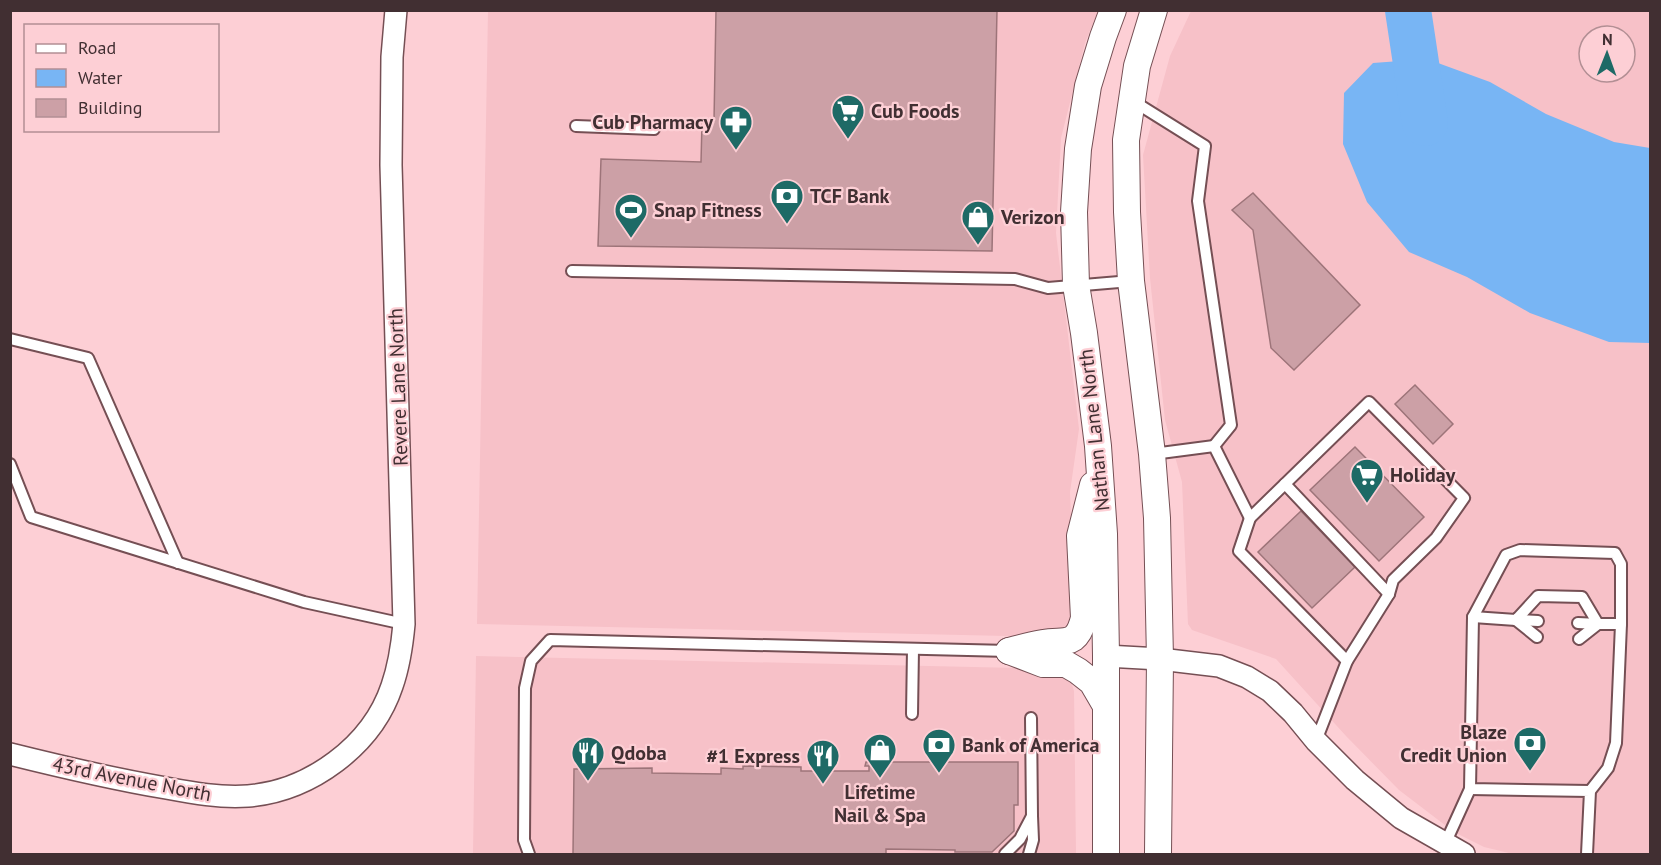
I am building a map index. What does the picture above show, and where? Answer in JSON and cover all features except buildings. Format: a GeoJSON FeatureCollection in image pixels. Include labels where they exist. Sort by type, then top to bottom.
{"type":"FeatureCollection","features":[{"type":"Feature","properties":{"kind":"street","name":"Revere Lane North"},"geometry":{"type":"LineString","coordinates":[[351,750],[375,721],[392,688],[402,654],[404,624],[392,165],[392,57],[396,10]]}},
{"type":"Feature","properties":{"kind":"street","name":"Nathan Lane North"},"geometry":{"type":"LineString","coordinates":[[1106,855],[1104,534],[1099,463],[1076,285],[1074,212],[1078,149],[1088,86],[1113,10]]}},
{"type":"Feature","properties":{"kind":"street"},"geometry":{"type":"LineString","coordinates":[[1154,10],[1137,66],[1126,140],[1131,281],[1152,454],[1157,518],[1160,659],[1158,855]]}},
{"type":"Feature","properties":{"kind":"street"},"geometry":{"type":"LineString","coordinates":[[1009,651],[1044,642],[1067,642],[1081,630],[1084,618],[1080,536],[1099,463]]}},
{"type":"Feature","properties":{"kind":"street"},"geometry":{"type":"LineString","coordinates":[[1009,651],[1043,663],[1066,664],[1078,670],[1092,682],[1106,706]]}},
{"type":"Feature","properties":{"kind":"street"},"geometry":{"type":"LineString","coordinates":[[1106,656],[1219,666],[1247,677],[1270,691],[1355,780],[1401,818],[1464,855]]}},
{"type":"Feature","properties":{"kind":"street","name":"43rd Avenue North"},"geometry":{"type":"LineString","coordinates":[[10,754],[71,770],[132,782],[208,795],[248,796],[285,788],[320,772],[351,750]]}},
{"type":"Feature","properties":{"kind":"lane"},"geometry":{"type":"LineString","coordinates":[[1132,100],[1204,146],[1198,201],[1231,424],[1214,446],[1152,454]]}},
{"type":"Feature","properties":{"kind":"lane"},"geometry":{"type":"LineString","coordinates":[[576,126],[654,129]]}},
{"type":"Feature","properties":{"kind":"lane"},"geometry":{"type":"LineString","coordinates":[[572,271],[1015,279],[1048,288],[1131,281]]}},
{"type":"Feature","properties":{"kind":"lane"},"geometry":{"type":"LineString","coordinates":[[10,339],[88,358],[178,563]]}},
{"type":"Feature","properties":{"kind":"lane"},"geometry":{"type":"LineString","coordinates":[[1316,741],[1347,661],[1389,594],[1393,580],[1436,538],[1464,498],[1369,402],[1250,518],[1239,551],[1347,661]]}},
{"type":"Feature","properties":{"kind":"lane"},"geometry":{"type":"LineString","coordinates":[[1214,446],[1250,518]]}},
{"type":"Feature","properties":{"kind":"lane"},"geometry":{"type":"LineString","coordinates":[[10,464],[31,517],[304,602],[404,624]]}},
{"type":"Feature","properties":{"kind":"lane"},"geometry":{"type":"LineString","coordinates":[[1285,484],[1389,594]]}},
{"type":"Feature","properties":{"kind":"lane"},"geometry":{"type":"LineString","coordinates":[[1445,844],[1470,789],[1473,617],[1506,555],[1520,550],[1604,553],[1615,554],[1621,564],[1616,743],[1608,768],[1590,791],[1587,855]]}},
{"type":"Feature","properties":{"kind":"lane"},"geometry":{"type":"LineString","coordinates":[[1516,620],[1538,596],[1582,597],[1598,624]]}},
{"type":"Feature","properties":{"kind":"lane"},"geometry":{"type":"LineString","coordinates":[[1473,617],[1538,621]]}},
{"type":"Feature","properties":{"kind":"lane"},"geometry":{"type":"LineString","coordinates":[[1516,620],[1537,637]]}},
{"type":"Feature","properties":{"kind":"lane"},"geometry":{"type":"LineString","coordinates":[[1578,623],[1621,624]]}},
{"type":"Feature","properties":{"kind":"lane"},"geometry":{"type":"LineString","coordinates":[[1579,639],[1598,624]]}},
{"type":"Feature","properties":{"kind":"lane"},"geometry":{"type":"LineString","coordinates":[[529,855],[524,840],[525,688],[531,661],[550,640],[1009,651]]}},
{"type":"Feature","properties":{"kind":"lane"},"geometry":{"type":"LineString","coordinates":[[912,714],[913,649]]}},
{"type":"Feature","properties":{"kind":"lane"},"geometry":{"type":"LineString","coordinates":[[1029,855],[1034,840],[1031,717]]}},
{"type":"Feature","properties":{"kind":"lane"},"geometry":{"type":"LineString","coordinates":[[1470,789],[1590,791]]}},
{"type":"Feature","properties":{"kind":"lane"},"geometry":{"type":"LineString","coordinates":[[1005,855],[1020,839],[1032,816]]}},
{"type":"Feature","properties":{"kind":"shaded area"},"geometry":{"type":"Polygon","coordinates":[[[488,11],[1098,11],[1085,43],[1061,138],[1056,233],[1079,429],[1070,492],[1075,624],[1053,637],[477,624],[488,11]]]}},
{"type":"Feature","properties":{"kind":"shaded area"},"geometry":{"type":"Polygon","coordinates":[[[1191,11],[1650,11],[1650,854],[1513,854],[1484,847],[1454,832],[1399,790],[1276,659],[1192,630],[1188,624],[1182,482],[1165,420],[1150,278],[1143,155],[1170,56],[1191,11]]]}},
{"type":"Feature","properties":{"kind":"shaded area"},"geometry":{"type":"Polygon","coordinates":[[[476,656],[1061,669],[1070,678],[1074,691],[1076,854],[473,854],[476,656]]]}},
{"type":"Feature","properties":{"kind":"water"},"geometry":{"type":"Polygon","coordinates":[[[1427,59],[1490,82],[1546,114],[1614,142],[1650,148],[1650,343],[1609,342],[1530,313],[1467,277],[1409,252],[1367,202],[1343,144],[1344,93],[1373,63],[1427,59]]]}},
{"type":"Feature","properties":{"kind":"waterway"},"geometry":{"type":"LineString","coordinates":[[1408,10],[1425,123]]}},
{"type":"Feature","properties":{"kind":"place","name":"Cub Foods"},"geometry":{"type":"Point","coordinates":[848,140]}},
{"type":"Feature","properties":{"kind":"place","name":"Cub Pharmacy"},"geometry":{"type":"Point","coordinates":[736,151]}},
{"type":"Feature","properties":{"kind":"place","name":"TCF Bank"},"geometry":{"type":"Point","coordinates":[787,225]}},
{"type":"Feature","properties":{"kind":"place","name":"Snap Fitness"},"geometry":{"type":"Point","coordinates":[631,239]}},
{"type":"Feature","properties":{"kind":"place","name":"Verizon"},"geometry":{"type":"Point","coordinates":[978,246]}},
{"type":"Feature","properties":{"kind":"place","name":"Holiday"},"geometry":{"type":"Point","coordinates":[1367,504]}},
{"type":"Feature","properties":{"kind":"place","name":"Blaze Credit Union"},"geometry":{"type":"Point","coordinates":[1530,772]}},
{"type":"Feature","properties":{"kind":"place","name":"Bank of America"},"geometry":{"type":"Point","coordinates":[939,774]}},
{"type":"Feature","properties":{"kind":"place","name":"Lifetime Nail & Spa"},"geometry":{"type":"Point","coordinates":[880,779]}},
{"type":"Feature","properties":{"kind":"place","name":"Qdoba"},"geometry":{"type":"Point","coordinates":[588,782]}},
{"type":"Feature","properties":{"kind":"place","name":"#1 Express"},"geometry":{"type":"Point","coordinates":[823,785]}}]}
